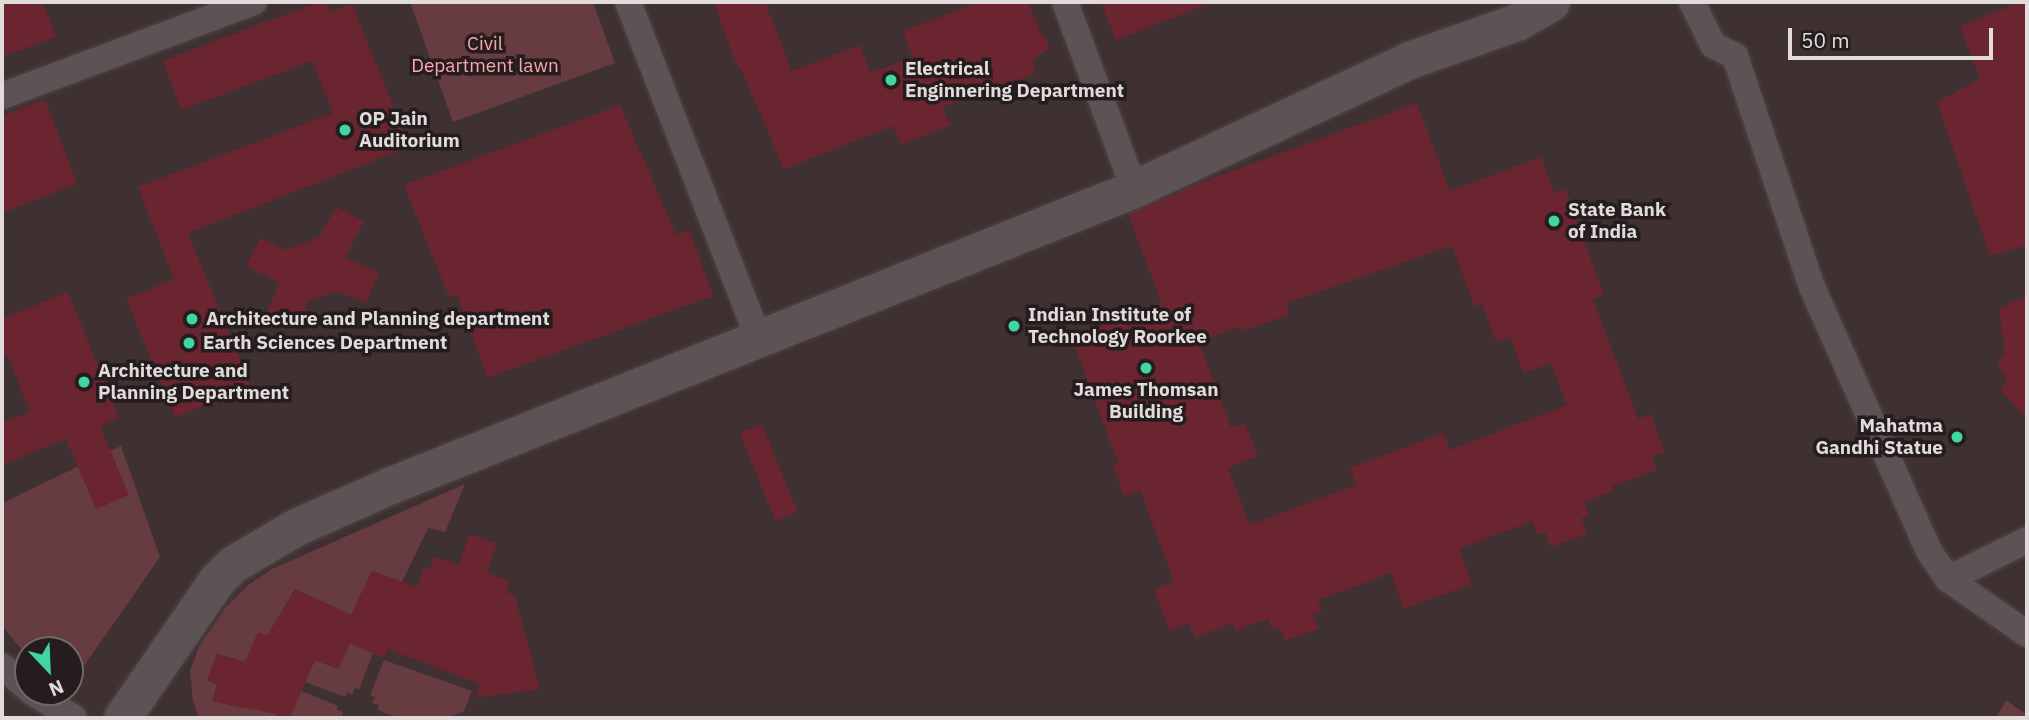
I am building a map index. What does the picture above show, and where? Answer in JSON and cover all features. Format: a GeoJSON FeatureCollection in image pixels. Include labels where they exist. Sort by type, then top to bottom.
{"type":"FeatureCollection","features":[{"type":"Feature","properties":{"kind":"street"},"geometry":{"type":"LineString","coordinates":[[2,96],[254,2]]}},
{"type":"Feature","properties":{"kind":"street"},"geometry":{"type":"LineString","coordinates":[[628,2],[759,339]]}},
{"type":"Feature","properties":{"kind":"street"},"geometry":{"type":"LineString","coordinates":[[1065,2],[1134,189]]}},
{"type":"Feature","properties":{"kind":"street"},"geometry":{"type":"LineString","coordinates":[[122,718],[217,580],[253,551],[296,527],[391,485],[1134,189],[1409,60],[1517,22],[1551,2]]}},
{"type":"Feature","properties":{"kind":"street"},"geometry":{"type":"LineString","coordinates":[[1692,2],[1713,45],[1735,56],[1812,288],[1917,525],[1948,579],[2027,634]]}},
{"type":"Feature","properties":{"kind":"street"},"geometry":{"type":"LineString","coordinates":[[1948,579],[2027,540]]}},
{"type":"Feature","properties":{"kind":"street"},"geometry":{"type":"LineString","coordinates":[[55,706],[74,718]]}},
{"type":"Feature","properties":{"kind":"shaded area","name":"Indian Institute of Technology Roorkee"},"geometry":{"type":"Polygon","coordinates":[[[2,2],[2027,2],[2027,718],[2,718],[2,2]]]}},
{"type":"Feature","properties":{"kind":"green space","name":"Civil Department lawn"},"geometry":{"type":"Polygon","coordinates":[[[410,2],[593,2],[615,63],[453,122],[410,2]]]}},
{"type":"Feature","properties":{"kind":"green space"},"geometry":{"type":"Polygon","coordinates":[[[121,446],[160,557],[84,666],[84,636],[14,636],[14,640],[2,626],[2,503],[121,446]]]}},
{"type":"Feature","properties":{"kind":"green space"},"geometry":{"type":"Polygon","coordinates":[[[465,484],[445,532],[428,528],[402,582],[372,571],[351,615],[295,589],[267,636],[258,633],[245,662],[217,654],[207,680],[217,685],[212,701],[244,708],[248,701],[287,695],[276,718],[199,718],[193,701],[190,671],[199,646],[226,607],[248,585],[272,569],[465,484]]]}},
{"type":"Feature","properties":{"kind":"green space"},"geometry":{"type":"Polygon","coordinates":[[[350,643],[373,653],[359,690],[355,688],[352,695],[347,692],[345,697],[305,682],[315,660],[338,669],[350,643]]]}},
{"type":"Feature","properties":{"kind":"green space"},"geometry":{"type":"Polygon","coordinates":[[[384,660],[472,691],[464,711],[448,718],[398,718],[377,710],[379,705],[372,703],[375,697],[370,695],[384,660]]]}},
{"type":"Feature","properties":{"kind":"green space"},"geometry":{"type":"Polygon","coordinates":[[[301,691],[338,706],[337,710],[343,712],[341,718],[289,718],[301,691]]]}},
{"type":"Feature","properties":{"kind":"green space"},"geometry":{"type":"Polygon","coordinates":[[[2006,700],[2027,715],[2027,718],[1996,718],[2006,700]]]}},
{"type":"Feature","properties":{"kind":"building"},"geometry":{"type":"Polygon","coordinates":[[[2,2],[43,2],[56,37],[2,57],[2,2]]]}},
{"type":"Feature","properties":{"kind":"building","name":"OP Jain Auditorium"},"geometry":{"type":"Polygon","coordinates":[[[319,2],[326,2],[331,12],[352,4],[410,147],[188,233],[251,387],[175,417],[126,299],[174,279],[138,187],[333,113],[312,61],[181,110],[163,61],[319,2]]]}},
{"type":"Feature","properties":{"kind":"building","name":"Electrical Enginnering Department"},"geometry":{"type":"Polygon","coordinates":[[[713,2],[765,2],[792,71],[860,45],[870,73],[913,57],[903,31],[981,2],[1028,2],[1041,34],[1046,37],[1049,49],[1033,60],[1034,74],[942,107],[951,125],[901,145],[893,126],[784,169],[740,67],[738,68],[713,2]]]}},
{"type":"Feature","properties":{"kind":"building"},"geometry":{"type":"Polygon","coordinates":[[[1101,2],[1211,2],[1211,3],[1116,40],[1101,2]]]}},
{"type":"Feature","properties":{"kind":"building"},"geometry":{"type":"Polygon","coordinates":[[[2027,2],[2027,245],[1990,256],[1937,102],[1980,79],[1960,26],[2027,2]]]}},
{"type":"Feature","properties":{"kind":"building"},"geometry":{"type":"Polygon","coordinates":[[[45,99],[77,184],[2,213],[2,116],[45,99]]]}},
{"type":"Feature","properties":{"kind":"building","name":"James Thomsan Building"},"geometry":{"type":"Polygon","coordinates":[[[1417,103],[1450,191],[1541,157],[1554,193],[1565,189],[1604,295],[1593,299],[1638,419],[1651,414],[1665,452],[1652,456],[1657,470],[1611,487],[1613,491],[1584,502],[1589,516],[1581,518],[1587,534],[1551,547],[1545,532],[1537,535],[1532,521],[1459,549],[1472,584],[1404,609],[1391,573],[1318,600],[1322,612],[1313,615],[1319,629],[1285,641],[1280,627],[1272,630],[1268,619],[1235,631],[1233,623],[1195,638],[1189,623],[1169,631],[1154,589],[1174,581],[1140,490],[1124,496],[1113,466],[1118,463],[1071,335],[1161,302],[1128,214],[1181,190],[1417,103]],[[1452,246],[1286,303],[1290,314],[1243,331],[1241,326],[1199,342],[1231,428],[1245,423],[1258,456],[1228,468],[1250,525],[1356,485],[1350,468],[1443,433],[1450,450],[1567,405],[1551,363],[1523,373],[1510,337],[1496,342],[1482,304],[1475,307],[1452,246]]]}},
{"type":"Feature","properties":{"kind":"building"},"geometry":{"type":"Polygon","coordinates":[[[620,105],[676,235],[689,230],[713,296],[487,378],[457,294],[449,297],[404,185],[620,105]]]}},
{"type":"Feature","properties":{"kind":"building"},"geometry":{"type":"Polygon","coordinates":[[[336,207],[364,221],[345,258],[379,272],[366,303],[336,291],[308,302],[295,331],[264,317],[280,283],[246,266],[260,238],[286,250],[319,237],[336,207]]]}},
{"type":"Feature","properties":{"kind":"building","name":"Architecture and Planning Department"},"geometry":{"type":"Polygon","coordinates":[[[68,292],[119,418],[100,426],[129,495],[96,509],[66,439],[2,465],[2,423],[30,412],[7,354],[2,357],[2,319],[68,292]]]}},
{"type":"Feature","properties":{"kind":"building"},"geometry":{"type":"Polygon","coordinates":[[[2027,295],[2027,419],[2001,391],[2007,379],[1997,362],[2005,354],[1999,308],[2027,295]]]}},
{"type":"Feature","properties":{"kind":"building"},"geometry":{"type":"Polygon","coordinates":[[[762,424],[798,512],[775,521],[740,433],[762,424]]]}},
{"type":"Feature","properties":{"kind":"building"},"geometry":{"type":"Polygon","coordinates":[[[470,534],[497,543],[487,573],[510,581],[506,592],[515,596],[540,689],[477,698],[479,684],[388,649],[384,658],[350,643],[338,669],[315,660],[290,717],[212,701],[217,685],[207,680],[218,654],[245,662],[258,632],[267,636],[295,589],[351,615],[372,571],[417,587],[424,568],[430,568],[434,557],[459,565],[470,534]]]}},
{"type":"Feature","properties":{"kind":"place","name":"Electrical Enginnering Department"},"geometry":{"type":"Point","coordinates":[891,80]}},
{"type":"Feature","properties":{"kind":"place","name":"OP Jain Auditorium"},"geometry":{"type":"Point","coordinates":[345,130]}},
{"type":"Feature","properties":{"kind":"place","name":"State Bank of India"},"geometry":{"type":"Point","coordinates":[1554,221]}},
{"type":"Feature","properties":{"kind":"place","name":"Architecture and Planning department"},"geometry":{"type":"Point","coordinates":[192,319]}},
{"type":"Feature","properties":{"kind":"place","name":"Indian Institute of Technology Roorkee"},"geometry":{"type":"Point","coordinates":[1014,326]}},
{"type":"Feature","properties":{"kind":"place","name":"Earth Sciences Department"},"geometry":{"type":"Point","coordinates":[189,343]}},
{"type":"Feature","properties":{"kind":"place","name":"James Thomsan Building"},"geometry":{"type":"Point","coordinates":[1146,368]}},
{"type":"Feature","properties":{"kind":"place","name":"Architecture and Planning Department"},"geometry":{"type":"Point","coordinates":[84,382]}},
{"type":"Feature","properties":{"kind":"place","name":"Mahatma Gandhi Statue"},"geometry":{"type":"Point","coordinates":[1957,437]}}]}
